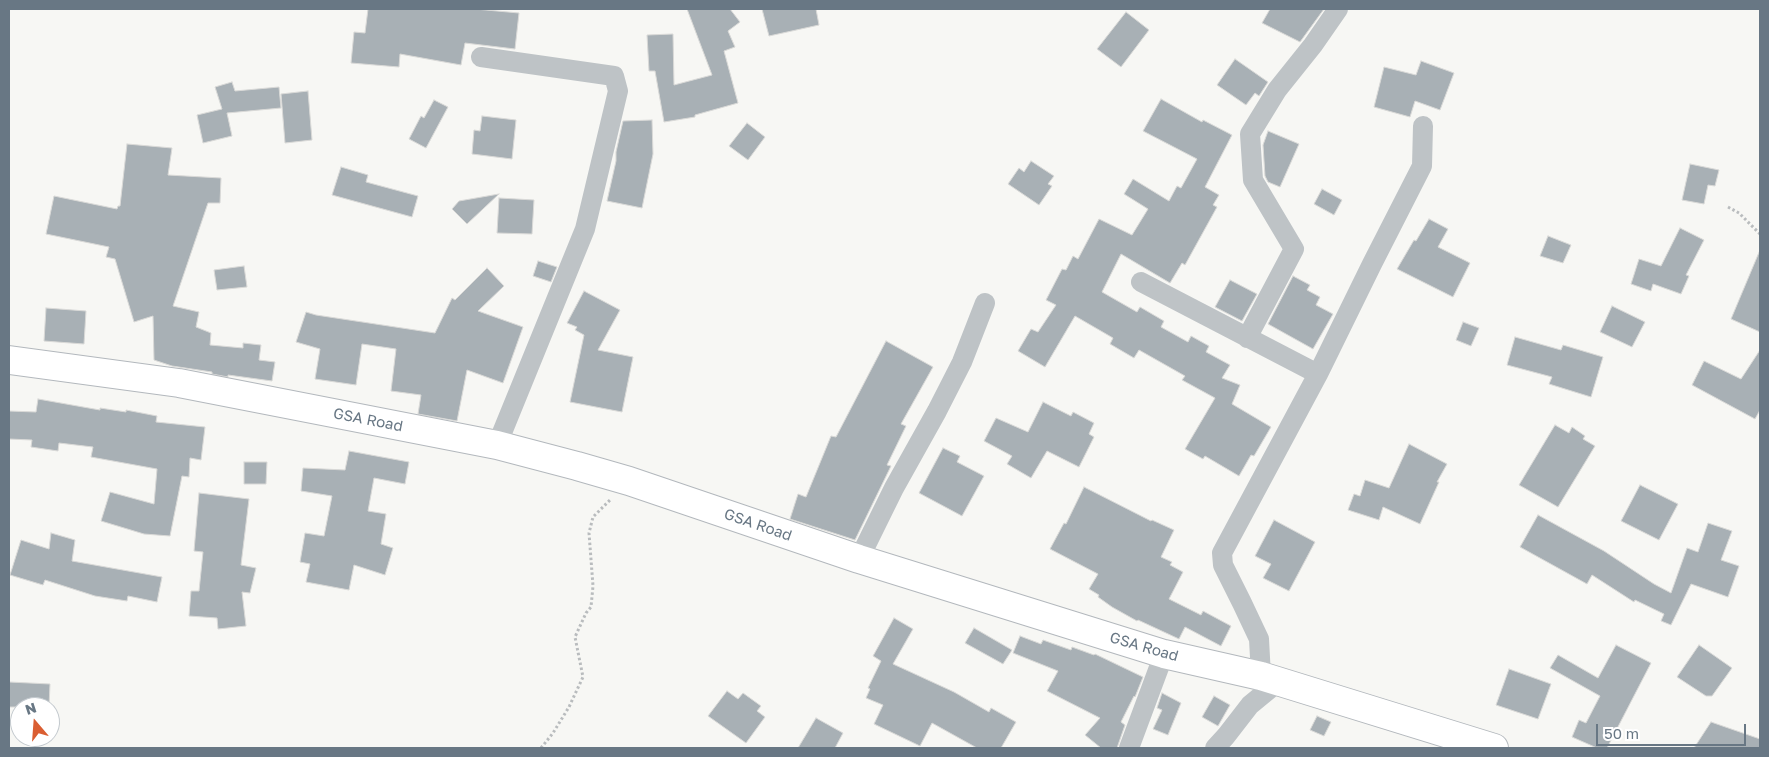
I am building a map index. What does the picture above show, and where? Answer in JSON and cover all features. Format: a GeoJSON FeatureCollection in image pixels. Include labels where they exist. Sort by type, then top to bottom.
{"type":"FeatureCollection","features":[{"type":"Feature","properties":{"kind":"street"},"geometry":{"type":"LineString","coordinates":[[1247,338],[1294,249],[1253,180],[1250,134],[1277,90],[1313,45],[1338,9]]}},
{"type":"Feature","properties":{"kind":"street"},"geometry":{"type":"LineString","coordinates":[[481,57],[614,76],[618,91],[585,229],[497,445]]}},
{"type":"Feature","properties":{"kind":"street"},"geometry":{"type":"LineString","coordinates":[[1215,748],[1270,679],[1259,639],[1222,565],[1222,553],[1318,374],[1422,166],[1423,126]]}},
{"type":"Feature","properties":{"kind":"street"},"geometry":{"type":"LineString","coordinates":[[1141,282],[1318,374]]}},
{"type":"Feature","properties":{"kind":"street"},"geometry":{"type":"LineString","coordinates":[[859,559],[894,488],[938,411],[962,362],[985,304]]}},
{"type":"Feature","properties":{"kind":"street","name":"GSA Road"},"geometry":{"type":"LineString","coordinates":[[9,360],[179,383],[497,445],[629,481],[859,559],[1164,654],[1270,679],[1494,748]]}},
{"type":"Feature","properties":{"kind":"street"},"geometry":{"type":"LineString","coordinates":[[1129,748],[1164,654]]}},
{"type":"Feature","properties":{"kind":"path"},"geometry":{"type":"LineString","coordinates":[[1728,207],[1739,213],[1760,234]]}},
{"type":"Feature","properties":{"kind":"path"},"geometry":{"type":"LineString","coordinates":[[541,748],[553,734],[569,707],[583,677],[575,638],[586,613],[591,607],[594,586],[588,532],[594,517],[629,481]]}},
{"type":"Feature","properties":{"kind":"building"},"geometry":{"type":"Polygon","coordinates":[[[368,9],[475,9],[519,13],[515,49],[465,43],[461,65],[400,54],[399,67],[351,63],[354,32],[365,33],[368,9]]]}},
{"type":"Feature","properties":{"kind":"building"},"geometry":{"type":"Polygon","coordinates":[[[687,9],[730,9],[740,22],[728,31],[735,47],[724,51],[738,103],[695,115],[695,117],[664,122],[655,71],[649,71],[647,35],[673,34],[674,85],[712,75],[687,9]]]}},
{"type":"Feature","properties":{"kind":"building"},"geometry":{"type":"Polygon","coordinates":[[[762,9],[816,9],[819,25],[769,36],[762,9]]]}},
{"type":"Feature","properties":{"kind":"building"},"geometry":{"type":"Polygon","coordinates":[[[1270,9],[1324,9],[1300,42],[1262,23],[1270,9]]]}},
{"type":"Feature","properties":{"kind":"building"},"geometry":{"type":"Polygon","coordinates":[[[1126,12],[1149,30],[1121,67],[1097,49],[1126,12]]]}},
{"type":"Feature","properties":{"kind":"building"},"geometry":{"type":"Polygon","coordinates":[[[1235,59],[1268,82],[1259,96],[1255,93],[1246,105],[1217,85],[1235,59]]]}},
{"type":"Feature","properties":{"kind":"building"},"geometry":{"type":"Polygon","coordinates":[[[1421,61],[1454,73],[1440,110],[1415,101],[1410,117],[1374,107],[1384,67],[1416,75],[1421,61]]]}},
{"type":"Feature","properties":{"kind":"building"},"geometry":{"type":"Polygon","coordinates":[[[232,82],[235,91],[279,87],[281,108],[227,113],[232,136],[203,143],[197,115],[222,109],[215,87],[232,82]]]}},
{"type":"Feature","properties":{"kind":"building"},"geometry":{"type":"Polygon","coordinates":[[[308,91],[312,140],[285,143],[281,94],[308,91]]]}},
{"type":"Feature","properties":{"kind":"building"},"geometry":{"type":"Polygon","coordinates":[[[1161,99],[1202,122],[1203,120],[1232,135],[1205,187],[1219,195],[1213,205],[1217,207],[1185,265],[1182,263],[1170,283],[1121,254],[1102,292],[1137,312],[1140,307],[1164,321],[1161,327],[1188,342],[1191,336],[1209,346],[1206,352],[1230,365],[1222,378],[1240,385],[1232,404],[1271,427],[1254,456],[1251,455],[1239,476],[1205,456],[1203,459],[1185,449],[1215,398],[1182,380],[1185,376],[1139,350],[1134,358],[1110,344],[1113,338],[1075,316],[1045,367],[1018,351],[1031,329],[1038,332],[1056,305],[1046,300],[1062,269],[1066,270],[1073,256],[1078,259],[1099,219],[1132,235],[1148,209],[1124,194],[1133,179],[1169,201],[1177,186],[1181,188],[1197,159],[1143,131],[1161,99]]]}},
{"type":"Feature","properties":{"kind":"building"},"geometry":{"type":"Polygon","coordinates":[[[434,100],[448,107],[426,148],[409,139],[421,116],[424,118],[434,100]]]}},
{"type":"Feature","properties":{"kind":"building"},"geometry":{"type":"Polygon","coordinates":[[[482,116],[516,120],[512,159],[472,154],[474,130],[480,131],[482,116]]]}},
{"type":"Feature","properties":{"kind":"building"},"geometry":{"type":"Polygon","coordinates":[[[652,120],[653,154],[642,208],[607,201],[623,121],[652,120]]]}},
{"type":"Feature","properties":{"kind":"building"},"geometry":{"type":"Polygon","coordinates":[[[747,123],[765,137],[748,160],[729,146],[747,123]]]}},
{"type":"Feature","properties":{"kind":"building"},"geometry":{"type":"Polygon","coordinates":[[[1268,131],[1299,144],[1280,187],[1268,182],[1265,176],[1263,145],[1268,131]]]}},
{"type":"Feature","properties":{"kind":"building"},"geometry":{"type":"Polygon","coordinates":[[[127,144],[172,148],[168,175],[221,178],[220,203],[208,203],[173,306],[199,312],[196,327],[211,333],[210,345],[243,348],[243,343],[261,345],[259,360],[275,362],[272,381],[228,375],[228,377],[212,374],[212,372],[172,366],[154,360],[153,316],[134,322],[115,259],[106,257],[109,247],[46,234],[54,196],[117,209],[120,206],[127,144]]]}},
{"type":"Feature","properties":{"kind":"building"},"geometry":{"type":"Polygon","coordinates":[[[1031,161],[1054,176],[1048,184],[1052,186],[1039,205],[1008,184],[1019,168],[1024,172],[1031,161]]]}},
{"type":"Feature","properties":{"kind":"building"},"geometry":{"type":"Polygon","coordinates":[[[1690,164],[1719,170],[1715,186],[1708,185],[1704,204],[1682,200],[1690,164]]]}},
{"type":"Feature","properties":{"kind":"building"},"geometry":{"type":"Polygon","coordinates":[[[341,167],[368,175],[366,182],[418,196],[412,217],[332,195],[341,167]]]}},
{"type":"Feature","properties":{"kind":"building"},"geometry":{"type":"Polygon","coordinates":[[[1322,189],[1342,200],[1334,215],[1314,204],[1322,189]]]}},
{"type":"Feature","properties":{"kind":"building"},"geometry":{"type":"Polygon","coordinates":[[[499,194],[467,224],[452,209],[459,201],[499,194]]]}},
{"type":"Feature","properties":{"kind":"building"},"geometry":{"type":"Polygon","coordinates":[[[499,198],[534,200],[532,234],[497,233],[499,198]]]}},
{"type":"Feature","properties":{"kind":"building"},"geometry":{"type":"Polygon","coordinates":[[[1429,219],[1448,229],[1438,247],[1470,263],[1453,297],[1397,269],[1429,219]]]}},
{"type":"Feature","properties":{"kind":"building"},"geometry":{"type":"Polygon","coordinates":[[[1680,228],[1704,240],[1686,275],[1689,276],[1681,294],[1653,284],[1651,291],[1631,284],[1639,259],[1661,266],[1680,228]]]}},
{"type":"Feature","properties":{"kind":"building"},"geometry":{"type":"Polygon","coordinates":[[[1548,236],[1571,245],[1563,263],[1540,256],[1548,236]]]}},
{"type":"Feature","properties":{"kind":"building"},"geometry":{"type":"Polygon","coordinates":[[[1760,250],[1760,332],[1731,319],[1760,250]]]}},
{"type":"Feature","properties":{"kind":"building"},"geometry":{"type":"Polygon","coordinates":[[[538,261],[557,267],[551,282],[533,276],[538,261]]]}},
{"type":"Feature","properties":{"kind":"building"},"geometry":{"type":"Polygon","coordinates":[[[244,266],[247,287],[217,290],[214,270],[244,266]]]}},
{"type":"Feature","properties":{"kind":"building"},"geometry":{"type":"Polygon","coordinates":[[[487,268],[504,286],[478,311],[523,327],[503,383],[467,370],[457,421],[418,414],[421,395],[391,391],[396,349],[362,344],[356,385],[315,379],[320,349],[296,342],[306,312],[435,333],[452,298],[455,300],[487,268]]]}},
{"type":"Feature","properties":{"kind":"building"},"geometry":{"type":"Polygon","coordinates":[[[1293,276],[1310,285],[1307,290],[1320,297],[1316,305],[1333,314],[1313,349],[1268,324],[1293,276]]]}},
{"type":"Feature","properties":{"kind":"building"},"geometry":{"type":"Polygon","coordinates":[[[1230,280],[1257,294],[1242,321],[1215,307],[1230,280]]]}},
{"type":"Feature","properties":{"kind":"building"},"geometry":{"type":"Polygon","coordinates":[[[584,291],[620,310],[598,350],[633,357],[622,412],[570,402],[584,335],[575,330],[577,327],[567,323],[584,291]]]}},
{"type":"Feature","properties":{"kind":"building"},"geometry":{"type":"Polygon","coordinates":[[[1612,306],[1645,322],[1632,347],[1600,332],[1612,306]]]}},
{"type":"Feature","properties":{"kind":"building"},"geometry":{"type":"Polygon","coordinates":[[[46,308],[86,311],[84,344],[44,341],[46,308]]]}},
{"type":"Feature","properties":{"kind":"building"},"geometry":{"type":"Polygon","coordinates":[[[1463,322],[1479,328],[1471,346],[1456,340],[1463,322]]]}},
{"type":"Feature","properties":{"kind":"building"},"geometry":{"type":"Polygon","coordinates":[[[1515,337],[1561,350],[1563,345],[1603,357],[1591,397],[1549,384],[1552,377],[1507,365],[1515,337]]]}},
{"type":"Feature","properties":{"kind":"building"},"geometry":{"type":"Polygon","coordinates":[[[886,341],[933,367],[901,424],[906,426],[887,465],[891,466],[855,540],[790,519],[798,494],[806,497],[831,436],[836,437],[886,341]]]}},
{"type":"Feature","properties":{"kind":"building"},"geometry":{"type":"Polygon","coordinates":[[[1760,350],[1760,410],[1755,419],[1692,385],[1704,361],[1741,379],[1760,350]]]}},
{"type":"Feature","properties":{"kind":"building"},"geometry":{"type":"Polygon","coordinates":[[[38,399],[100,410],[100,408],[126,412],[126,410],[157,416],[156,422],[205,427],[201,460],[190,458],[189,477],[182,476],[170,536],[144,534],[101,521],[110,492],[154,504],[157,469],[91,457],[93,447],[59,443],[58,451],[31,447],[32,440],[9,439],[9,411],[36,412],[38,399]]]}},
{"type":"Feature","properties":{"kind":"building"},"geometry":{"type":"Polygon","coordinates":[[[1043,402],[1071,416],[1073,412],[1094,423],[1089,434],[1094,437],[1079,467],[1047,451],[1031,478],[1007,464],[1012,456],[984,441],[996,418],[1028,432],[1043,402]]]}},
{"type":"Feature","properties":{"kind":"building"},"geometry":{"type":"Polygon","coordinates":[[[1555,425],[1569,433],[1572,427],[1585,436],[1583,439],[1595,446],[1558,507],[1519,485],[1555,425]]]}},
{"type":"Feature","properties":{"kind":"building"},"geometry":{"type":"Polygon","coordinates":[[[1409,444],[1447,464],[1437,482],[1439,482],[1420,524],[1383,507],[1379,520],[1348,510],[1354,494],[1360,496],[1365,480],[1389,488],[1409,444]]]}},
{"type":"Feature","properties":{"kind":"building"},"geometry":{"type":"Polygon","coordinates":[[[943,448],[960,456],[957,462],[984,476],[962,516],[919,493],[943,448]]]}},
{"type":"Feature","properties":{"kind":"building"},"geometry":{"type":"Polygon","coordinates":[[[349,451],[409,462],[405,484],[374,478],[368,511],[386,514],[381,544],[393,548],[385,575],[354,565],[349,590],[306,582],[310,564],[300,562],[305,533],[324,536],[332,496],[301,491],[303,468],[345,470],[349,451]]]}},
{"type":"Feature","properties":{"kind":"building"},"geometry":{"type":"Polygon","coordinates":[[[244,462],[267,462],[266,484],[244,484],[244,462]]]}},
{"type":"Feature","properties":{"kind":"building"},"geometry":{"type":"Polygon","coordinates":[[[1640,485],[1678,504],[1659,540],[1621,521],[1640,485]]]}},
{"type":"Feature","properties":{"kind":"building"},"geometry":{"type":"Polygon","coordinates":[[[1084,487],[1151,521],[1174,530],[1161,557],[1172,562],[1170,565],[1183,572],[1169,599],[1201,615],[1203,611],[1231,626],[1221,646],[1185,627],[1179,639],[1137,621],[1112,607],[1089,589],[1098,574],[1050,549],[1064,523],[1066,524],[1084,487]]]}},
{"type":"Feature","properties":{"kind":"building"},"geometry":{"type":"Polygon","coordinates":[[[199,493],[249,499],[241,565],[256,568],[250,593],[242,592],[246,626],[218,629],[217,618],[189,616],[191,591],[199,591],[203,552],[194,551],[199,493]]]}},
{"type":"Feature","properties":{"kind":"building"},"geometry":{"type":"Polygon","coordinates":[[[1538,515],[1604,551],[1671,593],[1687,548],[1698,552],[1708,523],[1732,531],[1721,560],[1739,566],[1728,597],[1691,584],[1671,625],[1661,621],[1664,614],[1635,600],[1634,602],[1592,575],[1587,584],[1520,547],[1538,515]]]}},
{"type":"Feature","properties":{"kind":"building"},"geometry":{"type":"Polygon","coordinates":[[[1274,520],[1315,542],[1289,591],[1263,578],[1271,564],[1255,556],[1274,520]]]}},
{"type":"Feature","properties":{"kind":"building"},"geometry":{"type":"Polygon","coordinates":[[[51,533],[75,540],[72,561],[162,577],[157,602],[128,596],[127,601],[95,596],[45,580],[43,585],[10,575],[21,540],[49,549],[51,533]]]}},
{"type":"Feature","properties":{"kind":"building"},"geometry":{"type":"Polygon","coordinates":[[[894,618],[913,629],[893,664],[954,692],[989,712],[991,708],[1016,722],[1001,748],[977,748],[932,723],[920,746],[874,724],[883,705],[866,698],[870,689],[868,688],[881,661],[873,656],[894,618]]]}},
{"type":"Feature","properties":{"kind":"building"},"geometry":{"type":"Polygon","coordinates":[[[974,628],[1012,650],[1003,664],[965,643],[974,628]]]}},
{"type":"Feature","properties":{"kind":"building"},"geometry":{"type":"Polygon","coordinates":[[[1020,636],[1041,644],[1043,640],[1071,650],[1072,647],[1095,654],[1143,677],[1135,697],[1121,722],[1125,725],[1117,748],[1101,748],[1085,735],[1100,718],[1047,691],[1058,671],[1013,653],[1020,636]]]}},
{"type":"Feature","properties":{"kind":"building"},"geometry":{"type":"Polygon","coordinates":[[[1616,645],[1651,663],[1607,748],[1597,748],[1572,737],[1579,720],[1586,723],[1600,696],[1550,668],[1558,655],[1598,678],[1616,645]]]}},
{"type":"Feature","properties":{"kind":"building"},"geometry":{"type":"Polygon","coordinates":[[[1699,645],[1732,668],[1712,696],[1706,696],[1677,677],[1699,645]]]}},
{"type":"Feature","properties":{"kind":"building"},"geometry":{"type":"Polygon","coordinates":[[[1509,669],[1551,684],[1538,719],[1496,705],[1509,669]]]}},
{"type":"Feature","properties":{"kind":"building"},"geometry":{"type":"Polygon","coordinates":[[[9,682],[50,684],[49,697],[10,697],[9,707],[9,682]]]}},
{"type":"Feature","properties":{"kind":"building"},"geometry":{"type":"Polygon","coordinates":[[[727,691],[738,699],[743,693],[761,706],[757,711],[765,717],[746,743],[708,716],[727,691]]]}},
{"type":"Feature","properties":{"kind":"building"},"geometry":{"type":"Polygon","coordinates":[[[1162,693],[1181,703],[1168,735],[1153,729],[1162,710],[1157,708],[1162,693]]]}},
{"type":"Feature","properties":{"kind":"building"},"geometry":{"type":"Polygon","coordinates":[[[1214,696],[1230,705],[1218,726],[1202,717],[1214,696]]]}},
{"type":"Feature","properties":{"kind":"building"},"geometry":{"type":"Polygon","coordinates":[[[1317,716],[1331,722],[1324,736],[1310,730],[1317,716]]]}},
{"type":"Feature","properties":{"kind":"building"},"geometry":{"type":"Polygon","coordinates":[[[816,718],[843,733],[835,748],[798,748],[816,718]]]}},
{"type":"Feature","properties":{"kind":"building"},"geometry":{"type":"Polygon","coordinates":[[[1711,722],[1760,739],[1760,748],[1694,748],[1711,722]]]}}]}
